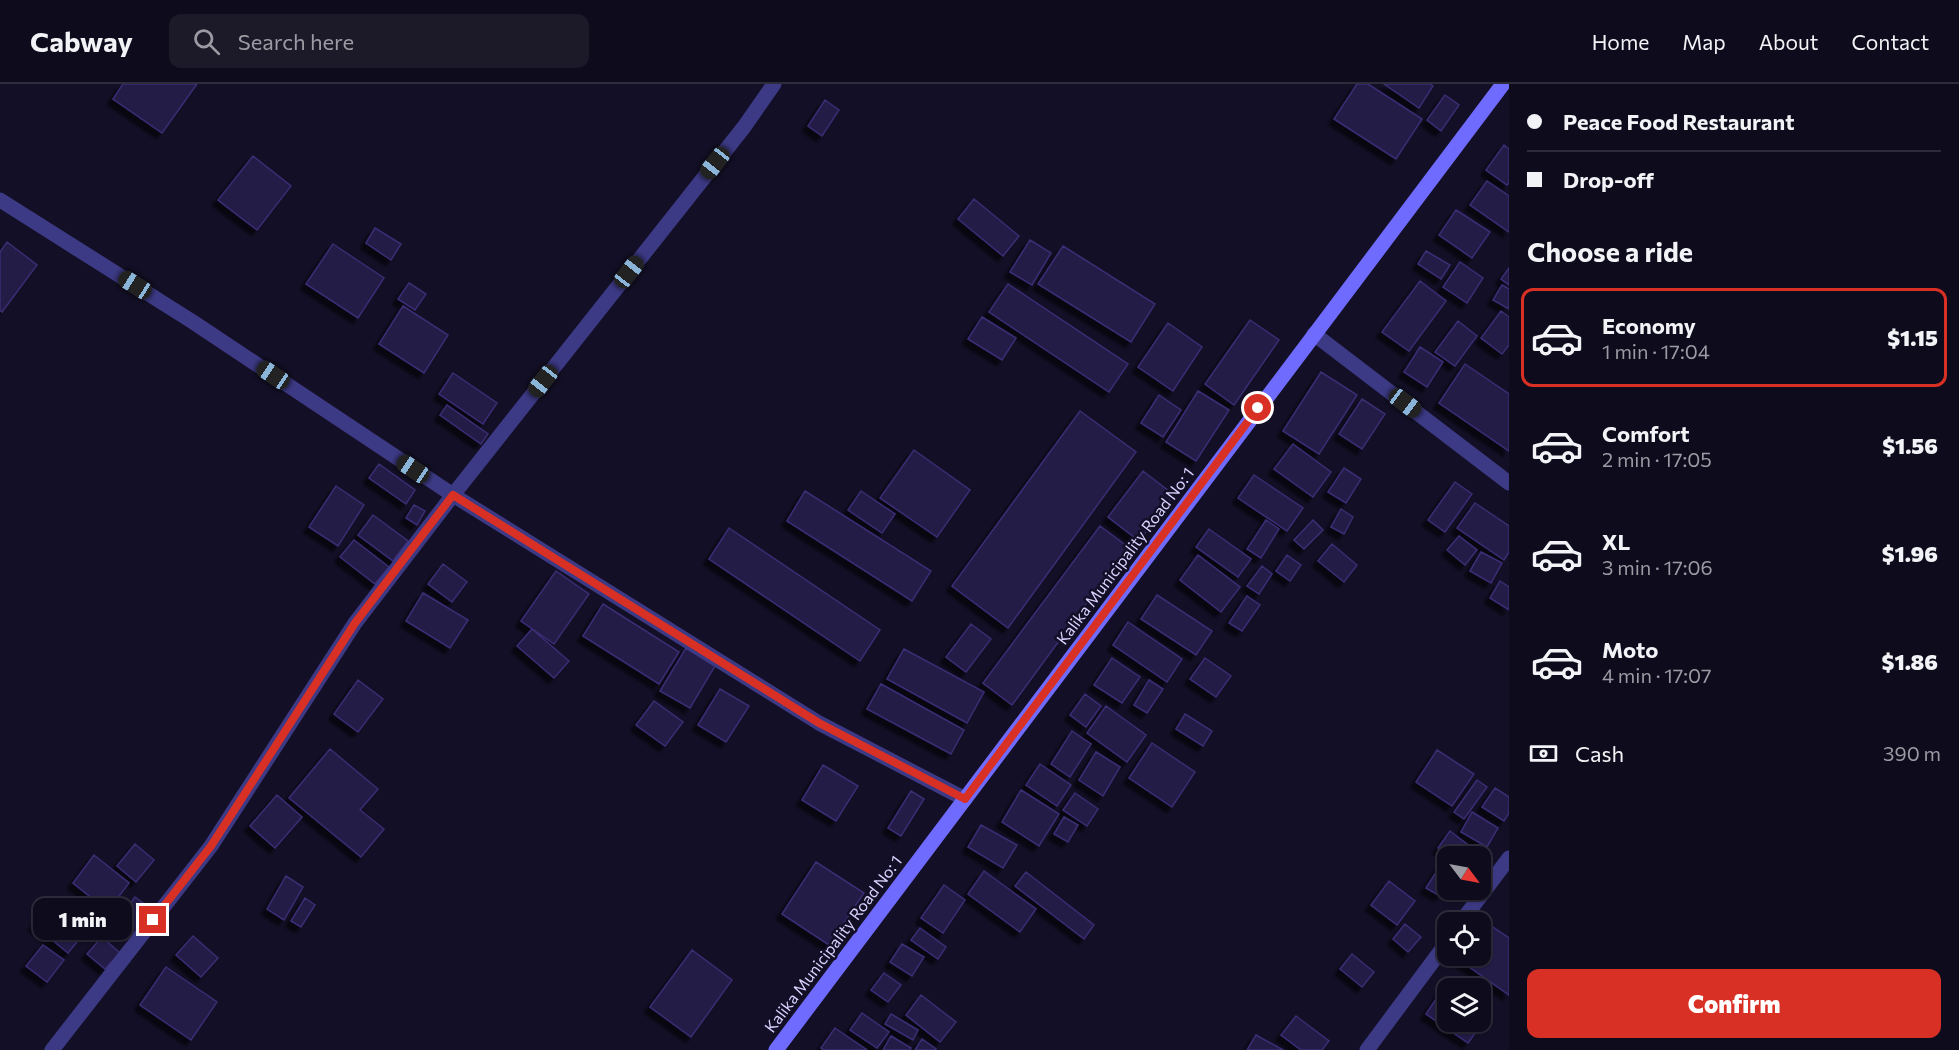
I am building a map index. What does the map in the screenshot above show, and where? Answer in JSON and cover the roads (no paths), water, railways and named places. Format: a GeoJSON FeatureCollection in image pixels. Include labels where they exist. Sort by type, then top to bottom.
{"type":"FeatureCollection","features":[{"type":"Feature","properties":{"kind":"street"},"geometry":{"type":"LineString","coordinates":[[52,1050],[211,846],[355,623],[736,136],[774,84]]}},
{"type":"Feature","properties":{"kind":"street","name":"Kalika Municipality Road No: 1"},"geometry":{"type":"LineString","coordinates":[[776,1050],[1503,84]]}},
{"type":"Feature","properties":{"kind":"street"},"geometry":{"type":"LineString","coordinates":[[0,200],[193,322],[453,495],[819,723],[965,799]]}},
{"type":"Feature","properties":{"kind":"street"},"geometry":{"type":"LineString","coordinates":[[1314,334],[1509,483]]}},
{"type":"Feature","properties":{"kind":"street"},"geometry":{"type":"LineString","coordinates":[[1468,912],[1509,858]]}},
{"type":"Feature","properties":{"kind":"street"},"geometry":{"type":"LineString","coordinates":[[1367,1050],[1437,956]]}}]}
